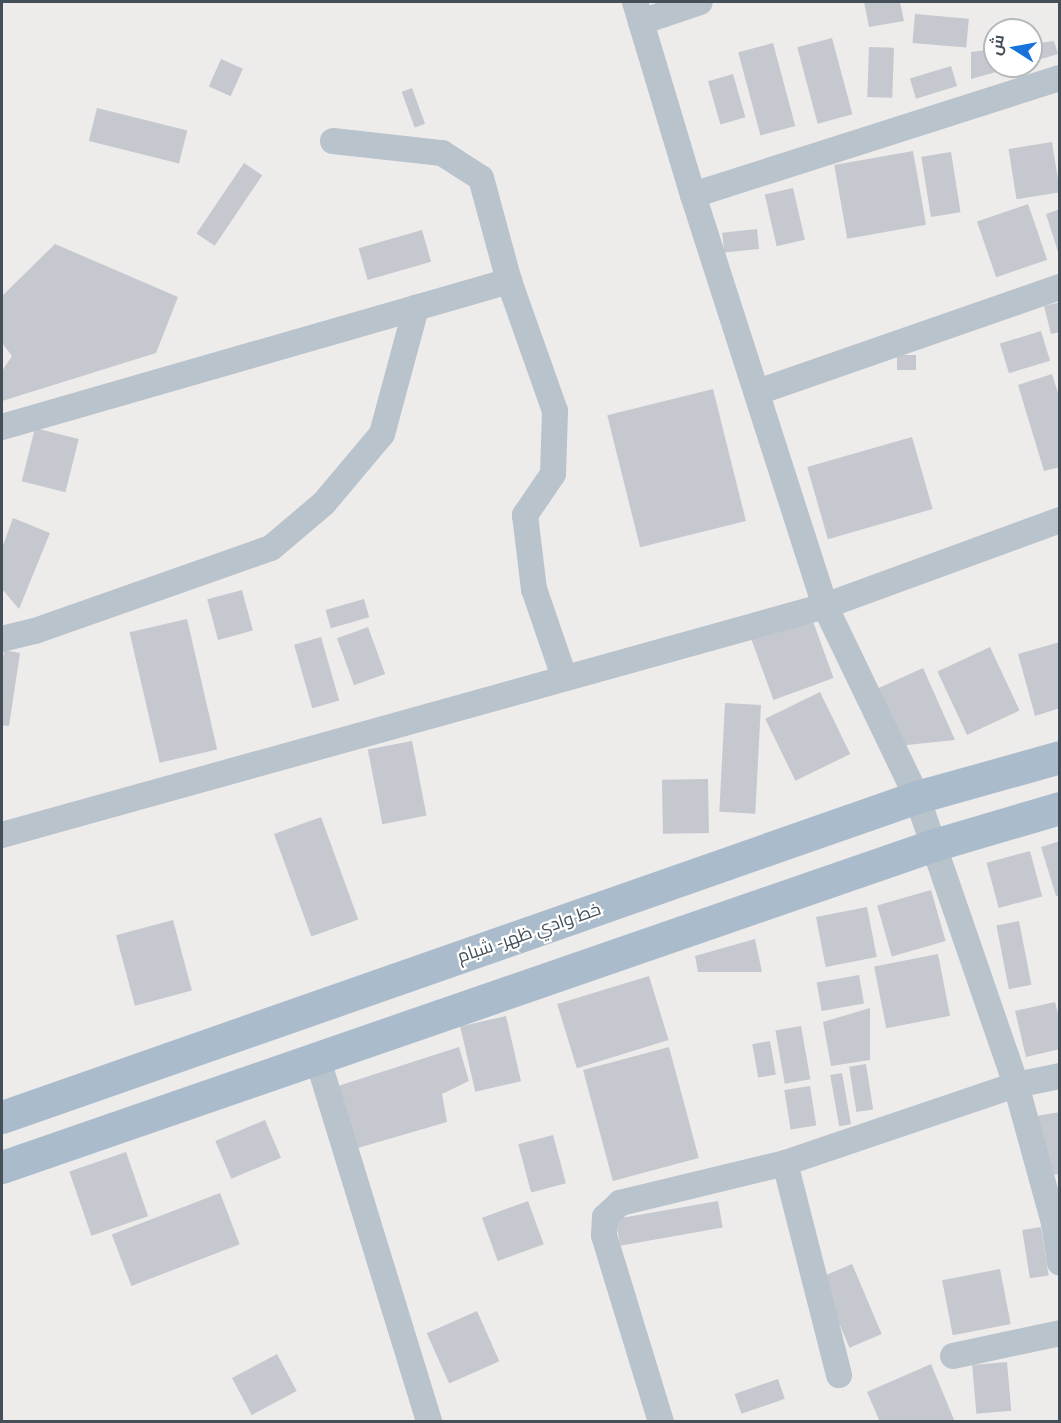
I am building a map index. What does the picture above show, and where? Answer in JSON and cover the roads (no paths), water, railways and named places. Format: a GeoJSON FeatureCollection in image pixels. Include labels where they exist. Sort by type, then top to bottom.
{"type":"FeatureCollection","features":[{"type":"Feature","properties":{"kind":"main road","name":"خط وادي ظهر - شبام"},"geometry":{"type":"LineString","coordinates":[[2,1118],[917,797],[1059,757]]}},
{"type":"Feature","properties":{"kind":"main road"},"geometry":{"type":"LineString","coordinates":[[2,1167],[934,844],[1059,808]]}},
{"type":"Feature","properties":{"kind":"street"},"geometry":{"type":"LineString","coordinates":[[700,2],[638,12],[693,195],[825,606],[917,797],[1016,1085],[1054,1223],[1059,1263]]}},
{"type":"Feature","properties":{"kind":"street"},"geometry":{"type":"LineString","coordinates":[[693,195],[1059,78]]}},
{"type":"Feature","properties":{"kind":"street"},"geometry":{"type":"LineString","coordinates":[[333,141],[442,153],[481,178],[509,281],[555,411],[553,474],[525,515],[534,589],[562,671]]}},
{"type":"Feature","properties":{"kind":"street"},"geometry":{"type":"LineString","coordinates":[[2,427],[509,281]]}},
{"type":"Feature","properties":{"kind":"street"},"geometry":{"type":"LineString","coordinates":[[758,392],[1059,287]]}},
{"type":"Feature","properties":{"kind":"street"},"geometry":{"type":"LineString","coordinates":[[2,639],[35,631],[271,548],[324,503],[382,434],[416,308]]}},
{"type":"Feature","properties":{"kind":"street"},"geometry":{"type":"LineString","coordinates":[[2,835],[825,606],[1059,520]]}},
{"type":"Feature","properties":{"kind":"street"},"geometry":{"type":"LineString","coordinates":[[317,1057],[429,1422]]}},
{"type":"Feature","properties":{"kind":"street"},"geometry":{"type":"LineString","coordinates":[[661,1422],[604,1236],[605,1217],[620,1203],[785,1163],[1016,1085],[1059,1076]]}},
{"type":"Feature","properties":{"kind":"street"},"geometry":{"type":"LineString","coordinates":[[785,1163],[840,1375]]}},
{"type":"Feature","properties":{"kind":"street"},"geometry":{"type":"LineString","coordinates":[[953,1356],[1059,1333]]}}]}
